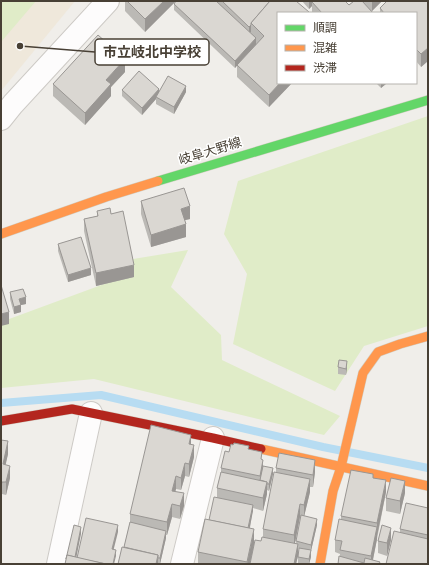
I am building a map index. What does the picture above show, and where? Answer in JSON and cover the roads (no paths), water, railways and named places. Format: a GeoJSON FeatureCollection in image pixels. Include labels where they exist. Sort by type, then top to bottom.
{"type":"FeatureCollection","features":[{"type":"Feature","properties":{"kind":"street"},"geometry":{"type":"LineString","coordinates":[[1,119],[108,1]]}},
{"type":"Feature","properties":{"kind":"street","name":"岐阜大野線"},"geometry":{"type":"LineString","coordinates":[[1,234],[106,196],[428,100]]}},
{"type":"Feature","properties":{"kind":"street"},"geometry":{"type":"LineString","coordinates":[[320,564],[333,491],[341,467],[364,373],[378,352],[428,336]]}},
{"type":"Feature","properties":{"kind":"street"},"geometry":{"type":"LineString","coordinates":[[1,421],[72,410],[213,438],[428,486]]}},
{"type":"Feature","properties":{"kind":"street"},"geometry":{"type":"LineString","coordinates":[[58,564],[91,413]]}},
{"type":"Feature","properties":{"kind":"street"},"geometry":{"type":"LineString","coordinates":[[182,564],[213,438]]}},
{"type":"Feature","properties":{"kind":"waterway"},"geometry":{"type":"LineString","coordinates":[[1,403],[101,395],[323,447],[428,468]]}},
{"type":"Feature","properties":{"kind":"place","name":"市立岐北中学校"},"geometry":{"type":"Point","coordinates":[20,46]}}]}
